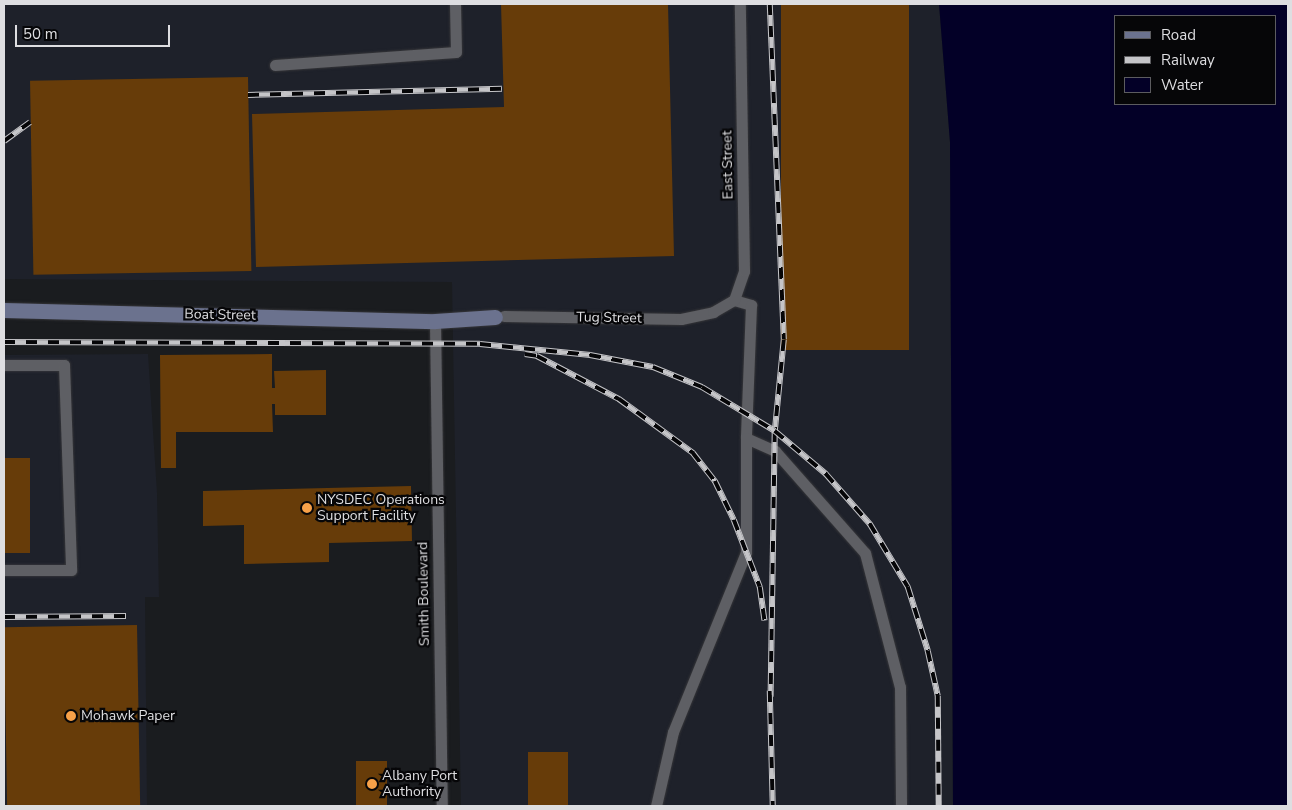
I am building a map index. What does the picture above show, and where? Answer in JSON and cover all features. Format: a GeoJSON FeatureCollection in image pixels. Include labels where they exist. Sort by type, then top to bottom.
{"type":"FeatureCollection","features":[{"type":"Feature","properties":{"kind":"street","name":"Boat Street"},"geometry":{"type":"LineString","coordinates":[[4,310],[435,321]]}},
{"type":"Feature","properties":{"kind":"street","name":"Tug Street"},"geometry":{"type":"LineString","coordinates":[[435,321],[499,317]]}},
{"type":"Feature","properties":{"kind":"lane"},"geometry":{"type":"LineString","coordinates":[[275,65],[456,52],[455,4]]}},
{"type":"Feature","properties":{"kind":"lane","name":"East Street"},"geometry":{"type":"LineString","coordinates":[[734,300],[744,271],[740,4]]}},
{"type":"Feature","properties":{"kind":"lane"},"geometry":{"type":"LineString","coordinates":[[656,806],[674,732],[746,552],[746,438],[751,305],[734,300]]}},
{"type":"Feature","properties":{"kind":"lane","name":"Tug Street"},"geometry":{"type":"LineString","coordinates":[[499,317],[682,318],[713,312],[734,300]]}},
{"type":"Feature","properties":{"kind":"lane","name":"Smith Boulevard"},"geometry":{"type":"LineString","coordinates":[[435,321],[442,806]]}},
{"type":"Feature","properties":{"kind":"lane"},"geometry":{"type":"LineString","coordinates":[[4,365],[64,365],[71,570],[4,570]]}},
{"type":"Feature","properties":{"kind":"lane"},"geometry":{"type":"LineString","coordinates":[[746,438],[774,451],[865,553],[900,688],[901,806]]}},
{"type":"Feature","properties":{"kind":"shaded area"},"geometry":{"type":"Polygon","coordinates":[[[4,4],[939,4],[950,142],[953,806],[461,806],[452,282],[4,279],[4,4]]]}},
{"type":"Feature","properties":{"kind":"shaded area"},"geometry":{"type":"Polygon","coordinates":[[[148,354],[157,493],[159,597],[145,597],[147,806],[4,806],[4,355],[148,354]]]}},
{"type":"Feature","properties":{"kind":"water"},"geometry":{"type":"Polygon","coordinates":[[[939,4],[1288,4],[1288,806],[953,806],[950,142],[939,4]]]}},
{"type":"Feature","properties":{"kind":"building"},"geometry":{"type":"Polygon","coordinates":[[[501,4],[668,4],[674,256],[256,267],[252,114],[504,107],[501,4]]]}},
{"type":"Feature","properties":{"kind":"building"},"geometry":{"type":"Polygon","coordinates":[[[781,4],[909,4],[909,350],[781,350],[781,4]]]}},
{"type":"Feature","properties":{"kind":"building"},"geometry":{"type":"Polygon","coordinates":[[[248,77],[251,271],[33,275],[30,81],[248,77]]]}},
{"type":"Feature","properties":{"kind":"building"},"geometry":{"type":"Polygon","coordinates":[[[272,354],[272,388],[275,388],[274,371],[326,370],[326,415],[275,415],[275,404],[272,404],[273,432],[176,432],[176,468],[161,468],[160,355],[272,354]]]}},
{"type":"Feature","properties":{"kind":"building"},"geometry":{"type":"Polygon","coordinates":[[[4,458],[30,458],[30,553],[4,553],[4,458]]]}},
{"type":"Feature","properties":{"kind":"building","name":"NYSDEC Operations Support Facility"},"geometry":{"type":"Polygon","coordinates":[[[411,486],[412,541],[329,543],[329,562],[244,564],[244,525],[203,526],[203,491],[411,486]]]}},
{"type":"Feature","properties":{"kind":"building","name":"Mohawk Paper"},"geometry":{"type":"Polygon","coordinates":[[[137,625],[140,806],[7,806],[4,627],[137,625]]]}},
{"type":"Feature","properties":{"kind":"building"},"geometry":{"type":"Polygon","coordinates":[[[528,752],[568,752],[568,806],[528,806],[528,752]]]}},
{"type":"Feature","properties":{"kind":"building","name":"Albany Port Authority"},"geometry":{"type":"Polygon","coordinates":[[[356,761],[387,761],[387,806],[356,806],[356,761]]]}},
{"type":"Feature","properties":{"kind":"railway"},"geometry":{"type":"LineString","coordinates":[[770,4],[784,340],[775,431],[771,697]]}},
{"type":"Feature","properties":{"kind":"railway"},"geometry":{"type":"LineString","coordinates":[[248,95],[502,89]]}},
{"type":"Feature","properties":{"kind":"railway"},"geometry":{"type":"LineString","coordinates":[[4,141],[30,122]]}},
{"type":"Feature","properties":{"kind":"railway"},"geometry":{"type":"LineString","coordinates":[[4,342],[480,344],[590,355],[653,367],[702,387],[775,431],[826,474],[870,524],[908,587],[928,651],[938,696],[939,806]]}},
{"type":"Feature","properties":{"kind":"railway"},"geometry":{"type":"LineString","coordinates":[[525,354],[537,356],[619,399],[693,453],[715,481],[734,520],[760,587],[765,621]]}},
{"type":"Feature","properties":{"kind":"railway"},"geometry":{"type":"LineString","coordinates":[[4,617],[126,616]]}},
{"type":"Feature","properties":{"kind":"railway"},"geometry":{"type":"LineString","coordinates":[[770,691],[773,806]]}},
{"type":"Feature","properties":{"kind":"place","name":"NYSDEC Operations Support Facility"},"geometry":{"type":"Point","coordinates":[307,508]}},
{"type":"Feature","properties":{"kind":"place","name":"Mohawk Paper"},"geometry":{"type":"Point","coordinates":[71,716]}},
{"type":"Feature","properties":{"kind":"place","name":"Albany Port Authority"},"geometry":{"type":"Point","coordinates":[372,784]}}]}
